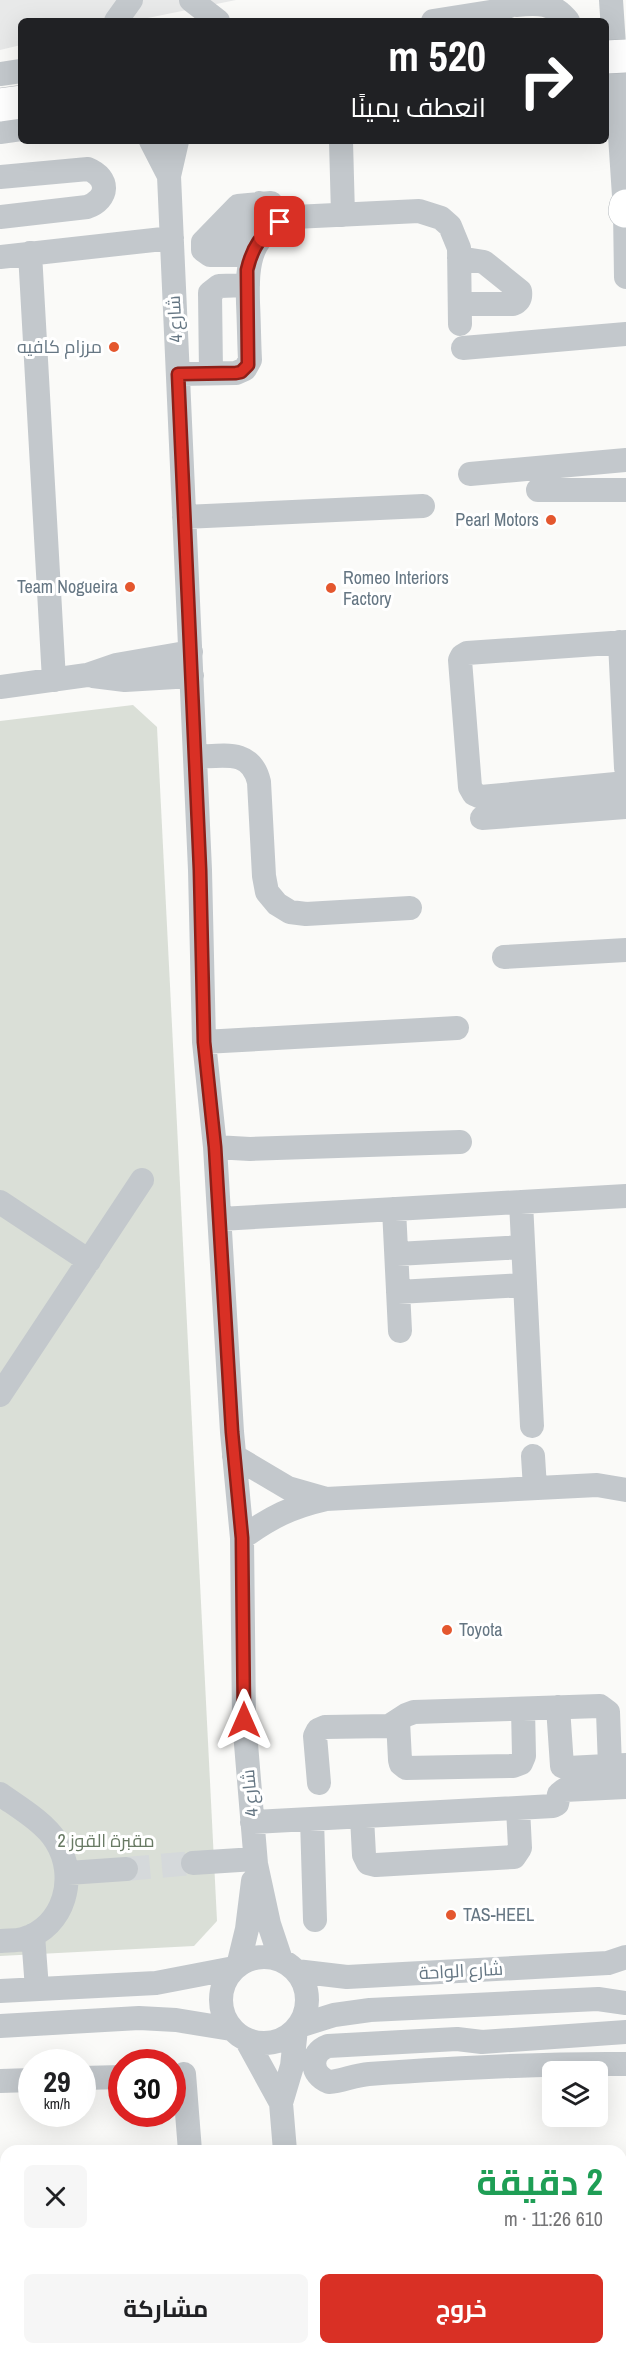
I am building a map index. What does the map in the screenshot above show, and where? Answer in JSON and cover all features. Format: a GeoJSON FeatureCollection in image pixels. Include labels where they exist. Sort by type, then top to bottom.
{"type":"FeatureCollection","features":[{"type":"Feature","properties":{"kind":"highway"},"geometry":{"type":"LineString","coordinates":[[609,57],[626,56]]}},
{"type":"Feature","properties":{"kind":"highway"},"geometry":{"type":"LineString","coordinates":[[0,105],[18,102]]}},
{"type":"Feature","properties":{"kind":"street"},"geometry":{"type":"LineString","coordinates":[[118,18],[131,0]]}},
{"type":"Feature","properties":{"kind":"street"},"geometry":{"type":"LineString","coordinates":[[191,0],[214,18]]}},
{"type":"Feature","properties":{"kind":"street"},"geometry":{"type":"LineString","coordinates":[[611,0],[626,209],[626,277]]}},
{"type":"Feature","properties":{"kind":"street"},"geometry":{"type":"LineString","coordinates":[[459,18],[476,16],[520,2],[543,3],[554,7],[565,18]]}},
{"type":"Feature","properties":{"kind":"street"},"geometry":{"type":"LineString","coordinates":[[0,74],[18,71]]}},
{"type":"Feature","properties":{"kind":"street"},"geometry":{"type":"LineString","coordinates":[[0,132],[18,129]]}},
{"type":"Feature","properties":{"kind":"street","name":"شارع 4"},"geometry":{"type":"LineString","coordinates":[[153,144],[169,176]]}},
{"type":"Feature","properties":{"kind":"street","name":"شارع 4"},"geometry":{"type":"LineString","coordinates":[[176,144],[169,176],[200,870],[204,1042],[215,1147],[234,1456],[242,1538],[244,1720],[255,1861],[269,1924],[288,1965]]}},
{"type":"Feature","properties":{"kind":"street"},"geometry":{"type":"LineString","coordinates":[[341,144],[343,215]]}},
{"type":"Feature","properties":{"kind":"street"},"geometry":{"type":"LineString","coordinates":[[608,144],[612,152],[626,209]]}},
{"type":"Feature","properties":{"kind":"street"},"geometry":{"type":"LineString","coordinates":[[0,177],[88,169],[96,172],[102,179],[104,188],[102,197],[96,204],[87,207],[0,218]]}},
{"type":"Feature","properties":{"kind":"street"},"geometry":{"type":"LineString","coordinates":[[251,255],[220,254],[265,203]]}},
{"type":"Feature","properties":{"kind":"street"},"geometry":{"type":"LineString","coordinates":[[178,374],[241,372],[248,365],[247,270],[251,255],[262,236],[280,222],[294,217],[419,211],[431,213],[450,226],[456,237],[459,258],[460,314],[519,302],[520,291],[484,262],[459,258]]}},
{"type":"Feature","properties":{"kind":"street"},"geometry":{"type":"LineString","coordinates":[[0,257],[172,238]]}},
{"type":"Feature","properties":{"kind":"street"},"geometry":{"type":"LineString","coordinates":[[30,253],[54,680]]}},
{"type":"Feature","properties":{"kind":"street"},"geometry":{"type":"LineString","coordinates":[[211,374],[210,293],[219,286],[248,285]]}},
{"type":"Feature","properties":{"kind":"street"},"geometry":{"type":"LineString","coordinates":[[463,348],[626,334]]}},
{"type":"Feature","properties":{"kind":"street"},"geometry":{"type":"LineString","coordinates":[[470,474],[626,460]]}},
{"type":"Feature","properties":{"kind":"street"},"geometry":{"type":"LineString","coordinates":[[538,490],[626,490]]}},
{"type":"Feature","properties":{"kind":"street"},"geometry":{"type":"LineString","coordinates":[[184,517],[423,506]]}},
{"type":"Feature","properties":{"kind":"street"},"geometry":{"type":"LineString","coordinates":[[626,768],[623,642],[462,656],[460,660],[470,787],[474,794],[481,797],[626,783]]}},
{"type":"Feature","properties":{"kind":"street"},"geometry":{"type":"LineString","coordinates":[[0,687],[87,675],[125,680],[191,664]]}},
{"type":"Feature","properties":{"kind":"street"},"geometry":{"type":"LineString","coordinates":[[195,757],[243,758],[257,773],[264,876],[267,892],[277,904],[290,912],[306,914],[410,908]]}},
{"type":"Feature","properties":{"kind":"street"},"geometry":{"type":"LineString","coordinates":[[482,818],[626,807]]}},
{"type":"Feature","properties":{"kind":"street"},"geometry":{"type":"LineString","coordinates":[[504,957],[626,950]]}},
{"type":"Feature","properties":{"kind":"street"},"geometry":{"type":"LineString","coordinates":[[204,1042],[458,1028]]}},
{"type":"Feature","properties":{"kind":"street"},"geometry":{"type":"LineString","coordinates":[[215,1147],[250,1149],[460,1142]]}},
{"type":"Feature","properties":{"kind":"street"},"geometry":{"type":"LineString","coordinates":[[0,1395],[142,1180]]}},
{"type":"Feature","properties":{"kind":"street"},"geometry":{"type":"LineString","coordinates":[[220,1219],[626,1196]]}},
{"type":"Feature","properties":{"kind":"street"},"geometry":{"type":"LineString","coordinates":[[0,1202],[89,1261]]}},
{"type":"Feature","properties":{"kind":"street"},"geometry":{"type":"LineString","coordinates":[[521,1202],[532,1426]]}},
{"type":"Feature","properties":{"kind":"street"},"geometry":{"type":"LineString","coordinates":[[394,1209],[400,1331]]}},
{"type":"Feature","properties":{"kind":"street"},"geometry":{"type":"LineString","coordinates":[[397,1254],[523,1247]]}},
{"type":"Feature","properties":{"kind":"street"},"geometry":{"type":"LineString","coordinates":[[398,1292],[524,1285]]}},
{"type":"Feature","properties":{"kind":"street"},"geometry":{"type":"LineString","coordinates":[[234,1456],[288,1488],[326,1499]]}},
{"type":"Feature","properties":{"kind":"street"},"geometry":{"type":"LineString","coordinates":[[533,1456],[535,1488]]}},
{"type":"Feature","properties":{"kind":"street"},"geometry":{"type":"LineString","coordinates":[[597,1485],[626,1476]]}},
{"type":"Feature","properties":{"kind":"street"},"geometry":{"type":"LineString","coordinates":[[242,1538],[289,1508],[326,1499],[597,1485],[626,1490]]}},
{"type":"Feature","properties":{"kind":"street"},"geometry":{"type":"LineString","coordinates":[[319,1783],[315,1737],[318,1730],[325,1727],[389,1726],[414,1712],[523,1709],[558,1707],[600,1706],[606,1709],[618,1766],[565,1768],[562,1766],[558,1707]]}},
{"type":"Feature","properties":{"kind":"street"},"geometry":{"type":"LineString","coordinates":[[399,1721],[401,1764],[406,1768],[513,1766],[520,1763],[524,1756],[523,1709]]}},
{"type":"Feature","properties":{"kind":"street"},"geometry":{"type":"LineString","coordinates":[[252,1822],[554,1806],[557,1804],[559,1794],[564,1790],[626,1787]]}},
{"type":"Feature","properties":{"kind":"street"},"geometry":{"type":"LineString","coordinates":[[0,1794],[42,1826],[55,1839],[64,1855],[68,1873],[67,1888],[56,1916],[33,1935],[22,1939],[0,1941]]}},
{"type":"Feature","properties":{"kind":"street"},"geometry":{"type":"LineString","coordinates":[[362,1817],[365,1859],[368,1863],[376,1865],[514,1857],[520,1848],[518,1808]]}},
{"type":"Feature","properties":{"kind":"street"},"geometry":{"type":"LineString","coordinates":[[312,1819],[315,1920]]}},
{"type":"Feature","properties":{"kind":"street"},"geometry":{"type":"LineString","coordinates":[[193,1863],[255,1861]]}},
{"type":"Feature","properties":{"kind":"street","name":"شارع 4"},"geometry":{"type":"LineString","coordinates":[[236,1967],[247,1929],[255,1861]]}},
{"type":"Feature","properties":{"kind":"street"},"geometry":{"type":"LineString","coordinates":[[68,1873],[126,1869]]}},
{"type":"Feature","properties":{"kind":"street"},"geometry":{"type":"LineString","coordinates":[[33,1935],[37,1989]]}},
{"type":"Feature","properties":{"kind":"street"},"geometry":{"type":"LineString","coordinates":[[0,1991],[156,1983],[236,1967],[266,1957],[288,1965],[307,1992],[306,2009],[298,2027],[292,2067],[281,2103],[284,2145]]}},
{"type":"Feature","properties":{"kind":"street","name":"شارع الواحة"},"geometry":{"type":"LineString","coordinates":[[288,1965],[347,1977],[620,1961]]}},
{"type":"Feature","properties":{"kind":"street"},"geometry":{"type":"LineString","coordinates":[[236,1967],[226,1979],[221,1991],[220,2004],[224,2017],[239,2035],[281,2103]]}},
{"type":"Feature","properties":{"kind":"street"},"geometry":{"type":"LineString","coordinates":[[598,1999],[626,1995]]}},
{"type":"Feature","properties":{"kind":"street","name":"شارع الواحة"},"geometry":{"type":"LineString","coordinates":[[298,2027],[352,2011],[598,1999],[626,2003]]}},
{"type":"Feature","properties":{"kind":"street"},"geometry":{"type":"LineString","coordinates":[[480,2066],[484,2053],[511,2040],[524,2002]]}},
{"type":"Feature","properties":{"kind":"street"},"geometry":{"type":"LineString","coordinates":[[494,2003],[511,2040],[539,2050],[542,2061]]}},
{"type":"Feature","properties":{"kind":"street"},"geometry":{"type":"LineString","coordinates":[[0,2026],[139,2018],[176,2020],[239,2035],[261,2044],[274,2043],[298,2027]]}},
{"type":"Feature","properties":{"kind":"street"},"geometry":{"type":"LineString","coordinates":[[542,2063],[364,2074],[328,2082],[318,2076],[313,2064],[317,2052],[328,2046],[457,2039],[511,2040],[626,2032]]}},
{"type":"Feature","properties":{"kind":"street"},"geometry":{"type":"LineString","coordinates":[[608,2064],[626,2064]]}},
{"type":"Feature","properties":{"kind":"street"},"geometry":{"type":"LineString","coordinates":[[0,2081],[18,2080]]}},
{"type":"Feature","properties":{"kind":"street"},"geometry":{"type":"LineString","coordinates":[[186,2107],[189,2145]]}},
{"type":"Feature","properties":{"kind":"shaded area"},"geometry":{"type":"Polygon","coordinates":[[[0,0],[236,0],[148,18],[18,18],[18,46],[0,50],[0,0]]]}},
{"type":"Feature","properties":{"kind":"green space","name":"مقبرة القوز 2"},"geometry":{"type":"Polygon","coordinates":[[[133,705],[157,727],[217,1921],[194,1946],[0,1956],[0,721],[133,705]]]}},
{"type":"Feature","properties":{"kind":"tunnel"},"geometry":{"type":"LineString","coordinates":[[126,1869],[193,1863]]}},
{"type":"Feature","properties":{"kind":"place","name":"مرزام كافيه"},"geometry":{"type":"Point","coordinates":[114,347]}},
{"type":"Feature","properties":{"kind":"place","name":"Pearl Motors"},"geometry":{"type":"Point","coordinates":[551,520]}},
{"type":"Feature","properties":{"kind":"place","name":"Team Nogueira"},"geometry":{"type":"Point","coordinates":[130,587]}},
{"type":"Feature","properties":{"kind":"place","name":"Romeo Interiors Factory"},"geometry":{"type":"Point","coordinates":[331,588]}},
{"type":"Feature","properties":{"kind":"place","name":"Toyota"},"geometry":{"type":"Point","coordinates":[447,1630]}},
{"type":"Feature","properties":{"kind":"place","name":"TAS-HEEL"},"geometry":{"type":"Point","coordinates":[451,1915]}},
{"type":"Feature","properties":{"kind":"route"},"geometry":{"type":"LineString","coordinates":[[244,1720],[242,1538],[232,1432],[215,1147],[204,1042],[200,870],[178,374],[236,373],[241,372],[248,365],[250,360],[247,270],[257,242],[267,230],[280,222]]}}]}
